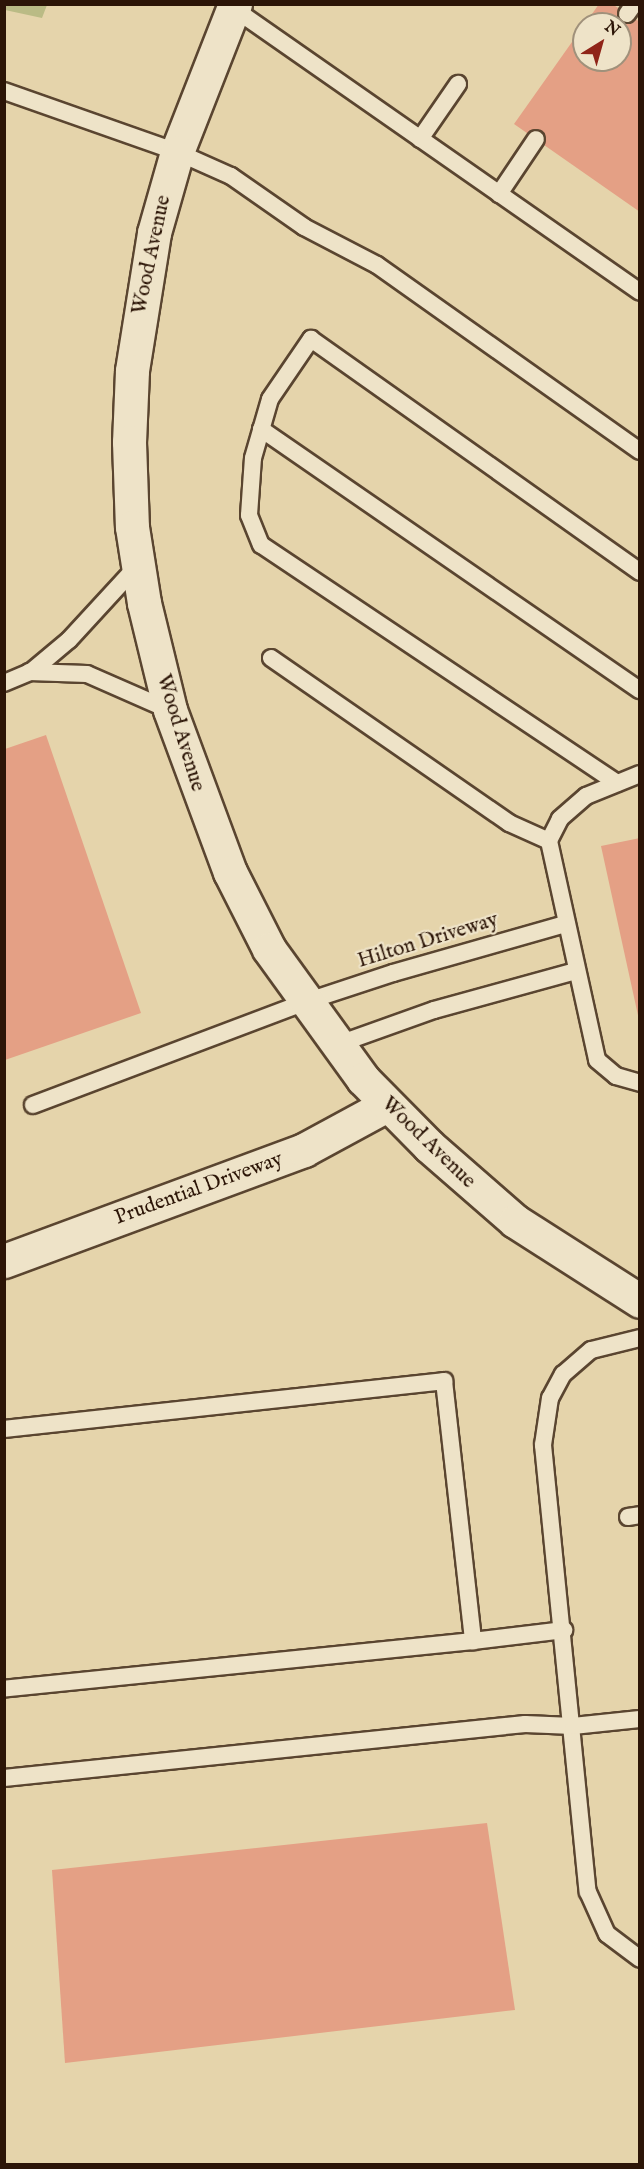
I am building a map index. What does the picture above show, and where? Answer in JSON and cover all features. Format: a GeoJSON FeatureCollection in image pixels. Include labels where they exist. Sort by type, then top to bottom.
{"type":"FeatureCollection","features":[{"type":"Feature","properties":{"kind":"street","name":"Wood Avenue"},"geometry":{"type":"LineString","coordinates":[[234,6],[177,152],[154,233],[132,371],[130,488],[137,566],[170,710],[230,872],[269,949],[336,1045],[387,1105],[515,1221],[639,1301]]}},
{"type":"Feature","properties":{"kind":"street","name":"Prudential Driveway"},"geometry":{"type":"LineString","coordinates":[[4,1261],[304,1150],[387,1105]]}},
{"type":"Feature","properties":{"kind":"lane"},"geometry":{"type":"LineString","coordinates":[[234,6],[639,292]]}},
{"type":"Feature","properties":{"kind":"lane"},"geometry":{"type":"LineString","coordinates":[[420,139],[458,84]]}},
{"type":"Feature","properties":{"kind":"lane"},"geometry":{"type":"LineString","coordinates":[[4,92],[177,152],[231,176],[304,227],[376,265],[639,451]]}},
{"type":"Feature","properties":{"kind":"lane"},"geometry":{"type":"LineString","coordinates":[[499,194],[536,139]]}},
{"type":"Feature","properties":{"kind":"lane"},"geometry":{"type":"LineString","coordinates":[[617,783],[261,545],[249,515],[253,458],[270,399],[311,339],[639,572]]}},
{"type":"Feature","properties":{"kind":"lane"},"geometry":{"type":"LineString","coordinates":[[261,429],[639,690]]}},
{"type":"Feature","properties":{"kind":"lane"},"geometry":{"type":"LineString","coordinates":[[4,683],[32,671],[91,621],[137,566]]}},
{"type":"Feature","properties":{"kind":"lane"},"geometry":{"type":"LineString","coordinates":[[270,658],[509,823],[549,841]]}},
{"type":"Feature","properties":{"kind":"lane"},"geometry":{"type":"LineString","coordinates":[[4,676],[32,671],[87,674],[170,710]]}},
{"type":"Feature","properties":{"kind":"lane"},"geometry":{"type":"LineString","coordinates":[[639,774],[572,807],[552,828],[549,841],[565,924],[597,1060],[615,1077],[639,1083]]}},
{"type":"Feature","properties":{"kind":"lane","name":"Hilton Driveway"},"geometry":{"type":"LineString","coordinates":[[33,1105],[305,1002],[393,973],[565,924]]}},
{"type":"Feature","properties":{"kind":"lane"},"geometry":{"type":"LineString","coordinates":[[336,1045],[434,1010],[576,971]]}},
{"type":"Feature","properties":{"kind":"lane"},"geometry":{"type":"LineString","coordinates":[[639,1338],[591,1350],[574,1362],[555,1385],[546,1412],[543,1445],[564,1630],[588,1892],[607,1934],[639,1959]]}},
{"type":"Feature","properties":{"kind":"lane"},"geometry":{"type":"LineString","coordinates":[[4,1429],[444,1381],[473,1641]]}},
{"type":"Feature","properties":{"kind":"lane"},"geometry":{"type":"LineString","coordinates":[[4,1689],[564,1630]]}},
{"type":"Feature","properties":{"kind":"lane"},"geometry":{"type":"LineString","coordinates":[[4,1778],[525,1724],[573,1726],[639,1719]]}},
{"type":"Feature","properties":{"kind":"green space"},"geometry":{"type":"Polygon","coordinates":[[[4,5],[47,5],[42,18],[5,10],[4,5]]]}},
{"type":"Feature","properties":{"kind":"building"},"geometry":{"type":"Polygon","coordinates":[[[599,4],[612,4],[624,12],[593,12],[599,4]]]}},
{"type":"Feature","properties":{"kind":"building"},"geometry":{"type":"Polygon","coordinates":[[[632,17],[640,22],[640,212],[514,124],[572,42],[572,72],[632,72],[632,17]]]}},
{"type":"Feature","properties":{"kind":"building"},"geometry":{"type":"Polygon","coordinates":[[[46,735],[141,1013],[5,1060],[5,749],[46,735]]]}},
{"type":"Feature","properties":{"kind":"building"},"geometry":{"type":"Polygon","coordinates":[[[640,838],[640,1020],[639,1020],[601,846],[640,838]]]}},
{"type":"Feature","properties":{"kind":"building"},"geometry":{"type":"Polygon","coordinates":[[[487,1823],[515,2010],[65,2063],[52,1870],[487,1823]]]}}]}
